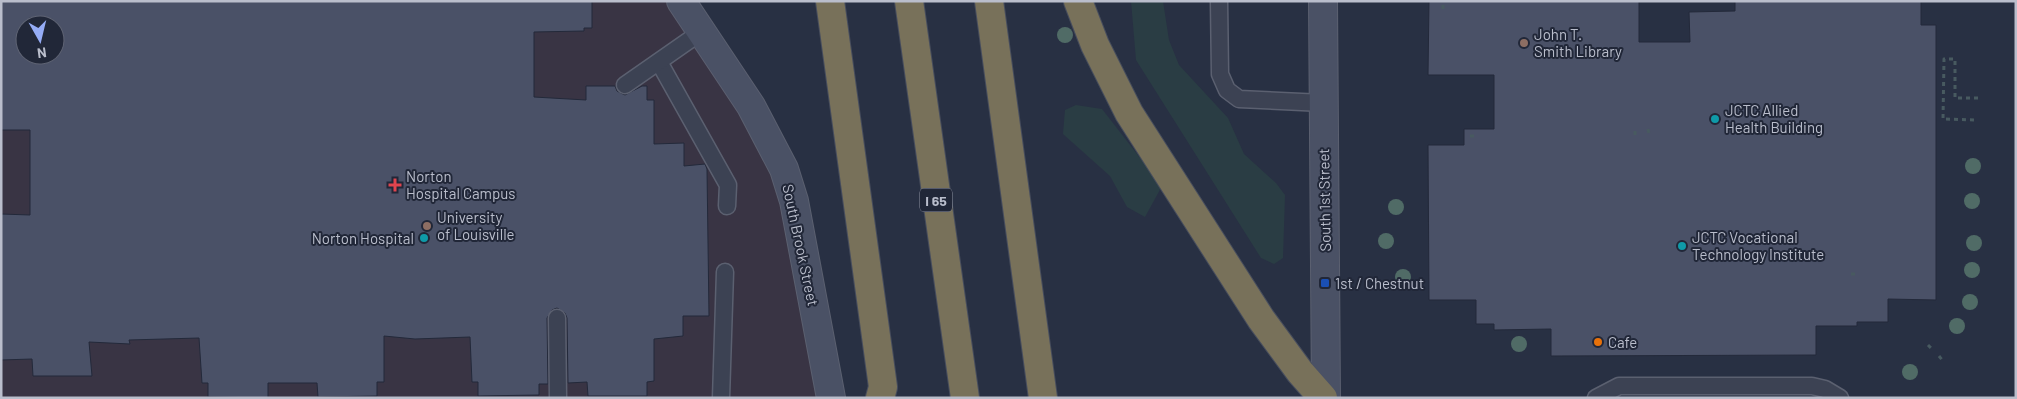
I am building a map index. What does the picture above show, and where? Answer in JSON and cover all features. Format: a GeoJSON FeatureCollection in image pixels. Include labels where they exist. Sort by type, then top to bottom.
{"type":"FeatureCollection","features":[{"type":"Feature","properties":{"kind":"highway"},"geometry":{"type":"LineString","coordinates":[[830,1],[883,387],[880,398]]}},
{"type":"Feature","properties":{"kind":"highway","name":"I 65"},"geometry":{"type":"LineString","coordinates":[[909,1],[965,398]]}},
{"type":"Feature","properties":{"kind":"highway"},"geometry":{"type":"LineString","coordinates":[[989,1],[1043,398]]}},
{"type":"Feature","properties":{"kind":"highway"},"geometry":{"type":"LineString","coordinates":[[1078,1],[1095,45],[1129,113],[1261,319],[1300,372],[1324,398]]}},
{"type":"Feature","properties":{"kind":"street","name":"South Brook Street"},"geometry":{"type":"LineString","coordinates":[[681,1],[751,106],[784,169],[794,201],[831,398]]}},
{"type":"Feature","properties":{"kind":"street","name":"South 1st Street"},"geometry":{"type":"LineString","coordinates":[[1323,1],[1324,398]]}},
{"type":"Feature","properties":{"kind":"lane"},"geometry":{"type":"LineString","coordinates":[[1219,1],[1220,74],[1227,90],[1239,99],[1323,103]]}},
{"type":"Feature","properties":{"kind":"lane"},"geometry":{"type":"LineString","coordinates":[[625,86],[701,32]]}},
{"type":"Feature","properties":{"kind":"lane"},"geometry":{"type":"LineString","coordinates":[[659,62],[728,185],[727,206]]}},
{"type":"Feature","properties":{"kind":"lane"},"geometry":{"type":"LineString","coordinates":[[721,398],[725,272]]}},
{"type":"Feature","properties":{"kind":"lane"},"geometry":{"type":"LineString","coordinates":[[557,318],[558,398]]}},
{"type":"Feature","properties":{"kind":"lane"},"geometry":{"type":"LineString","coordinates":[[1596,398],[1619,386],[1812,386],[1825,389],[1840,398]]}},
{"type":"Feature","properties":{"kind":"path"},"geometry":{"type":"LineString","coordinates":[[1442,9],[1443,4]]}},
{"type":"Feature","properties":{"kind":"path"},"geometry":{"type":"LineString","coordinates":[[1978,98],[1955,98],[1955,59],[1944,59],[1943,119],[1978,120]]}},
{"type":"Feature","properties":{"kind":"path"},"geometry":{"type":"LineString","coordinates":[[1635,129],[1635,135]]}},
{"type":"Feature","properties":{"kind":"path"},"geometry":{"type":"LineString","coordinates":[[1648,129],[1649,134]]}},
{"type":"Feature","properties":{"kind":"path"},"geometry":{"type":"LineString","coordinates":[[1470,136],[1475,136]]}},
{"type":"Feature","properties":{"kind":"path"},"geometry":{"type":"LineString","coordinates":[[1851,274],[1857,274]]}},
{"type":"Feature","properties":{"kind":"path"},"geometry":{"type":"LineString","coordinates":[[1928,345],[1932,350]]}},
{"type":"Feature","properties":{"kind":"path"},"geometry":{"type":"LineString","coordinates":[[1939,356],[1943,361]]}},
{"type":"Feature","properties":{"kind":"shaded area","name":"Norton Hospital Campus"},"geometry":{"type":"Polygon","coordinates":[[[1,1],[681,1],[767,134],[831,398],[1,398],[1,1]]]}},
{"type":"Feature","properties":{"kind":"shaded area"},"geometry":{"type":"Polygon","coordinates":[[[1131,1],[1163,1],[1169,40],[1179,65],[1228,118],[1244,154],[1276,183],[1285,195],[1283,258],[1274,264],[1261,258],[1136,60],[1131,1]]]}},
{"type":"Feature","properties":{"kind":"shaded area"},"geometry":{"type":"Polygon","coordinates":[[[1076,105],[1102,109],[1162,186],[1145,217],[1127,207],[1110,176],[1063,134],[1065,110],[1076,105]]]}},
{"type":"Feature","properties":{"kind":"building","name":"Norton Hospital Campus"},"geometry":{"type":"Polygon","coordinates":[[[1,1],[592,1],[592,28],[584,28],[584,31],[534,32],[534,97],[586,100],[586,86],[615,86],[617,91],[625,95],[642,86],[647,86],[647,100],[654,100],[654,144],[684,143],[684,166],[705,164],[707,169],[709,316],[683,316],[683,336],[654,339],[654,381],[647,382],[647,396],[588,396],[587,382],[568,383],[567,318],[565,313],[557,308],[552,310],[547,318],[548,384],[539,384],[539,395],[478,396],[478,382],[472,382],[470,337],[415,339],[384,336],[384,382],[377,382],[377,396],[318,397],[317,383],[268,383],[268,398],[208,397],[208,383],[202,383],[199,338],[129,340],[130,344],[89,342],[92,376],[33,376],[32,359],[1,360],[1,214],[30,215],[30,130],[1,130],[1,1]]]}},
{"type":"Feature","properties":{"kind":"building"},"geometry":{"type":"Polygon","coordinates":[[[1429,1],[1639,1],[1639,42],[1690,42],[1689,12],[1735,11],[1735,1],[1921,1],[1921,25],[1936,25],[1936,300],[1888,299],[1888,322],[1857,322],[1857,326],[1816,326],[1816,355],[1551,356],[1551,329],[1494,330],[1494,324],[1476,324],[1476,300],[1429,300],[1428,145],[1464,145],[1464,129],[1494,129],[1494,75],[1428,75],[1429,1]]]}},
{"type":"Feature","properties":{"kind":"place","name":"John T. Smith Library"},"geometry":{"type":"Point","coordinates":[1524,43]}},
{"type":"Feature","properties":{"kind":"place","name":"JCTC Allied Health Building"},"geometry":{"type":"Point","coordinates":[1715,119]}},
{"type":"Feature","properties":{"kind":"place","name":"Norton Hospital Campus"},"geometry":{"type":"Point","coordinates":[395,185]}},
{"type":"Feature","properties":{"kind":"place","name":"University of Louisville"},"geometry":{"type":"Point","coordinates":[427,226]}},
{"type":"Feature","properties":{"kind":"place","name":"Norton Hospital"},"geometry":{"type":"Point","coordinates":[424,238]}},
{"type":"Feature","properties":{"kind":"place","name":"JCTC Vocational Technology Institute"},"geometry":{"type":"Point","coordinates":[1682,246]}},
{"type":"Feature","properties":{"kind":"place","name":"1st / Chestnut"},"geometry":{"type":"Point","coordinates":[1325,283]}},
{"type":"Feature","properties":{"kind":"place","name":"Cafe"},"geometry":{"type":"Point","coordinates":[1598,342]}}]}
